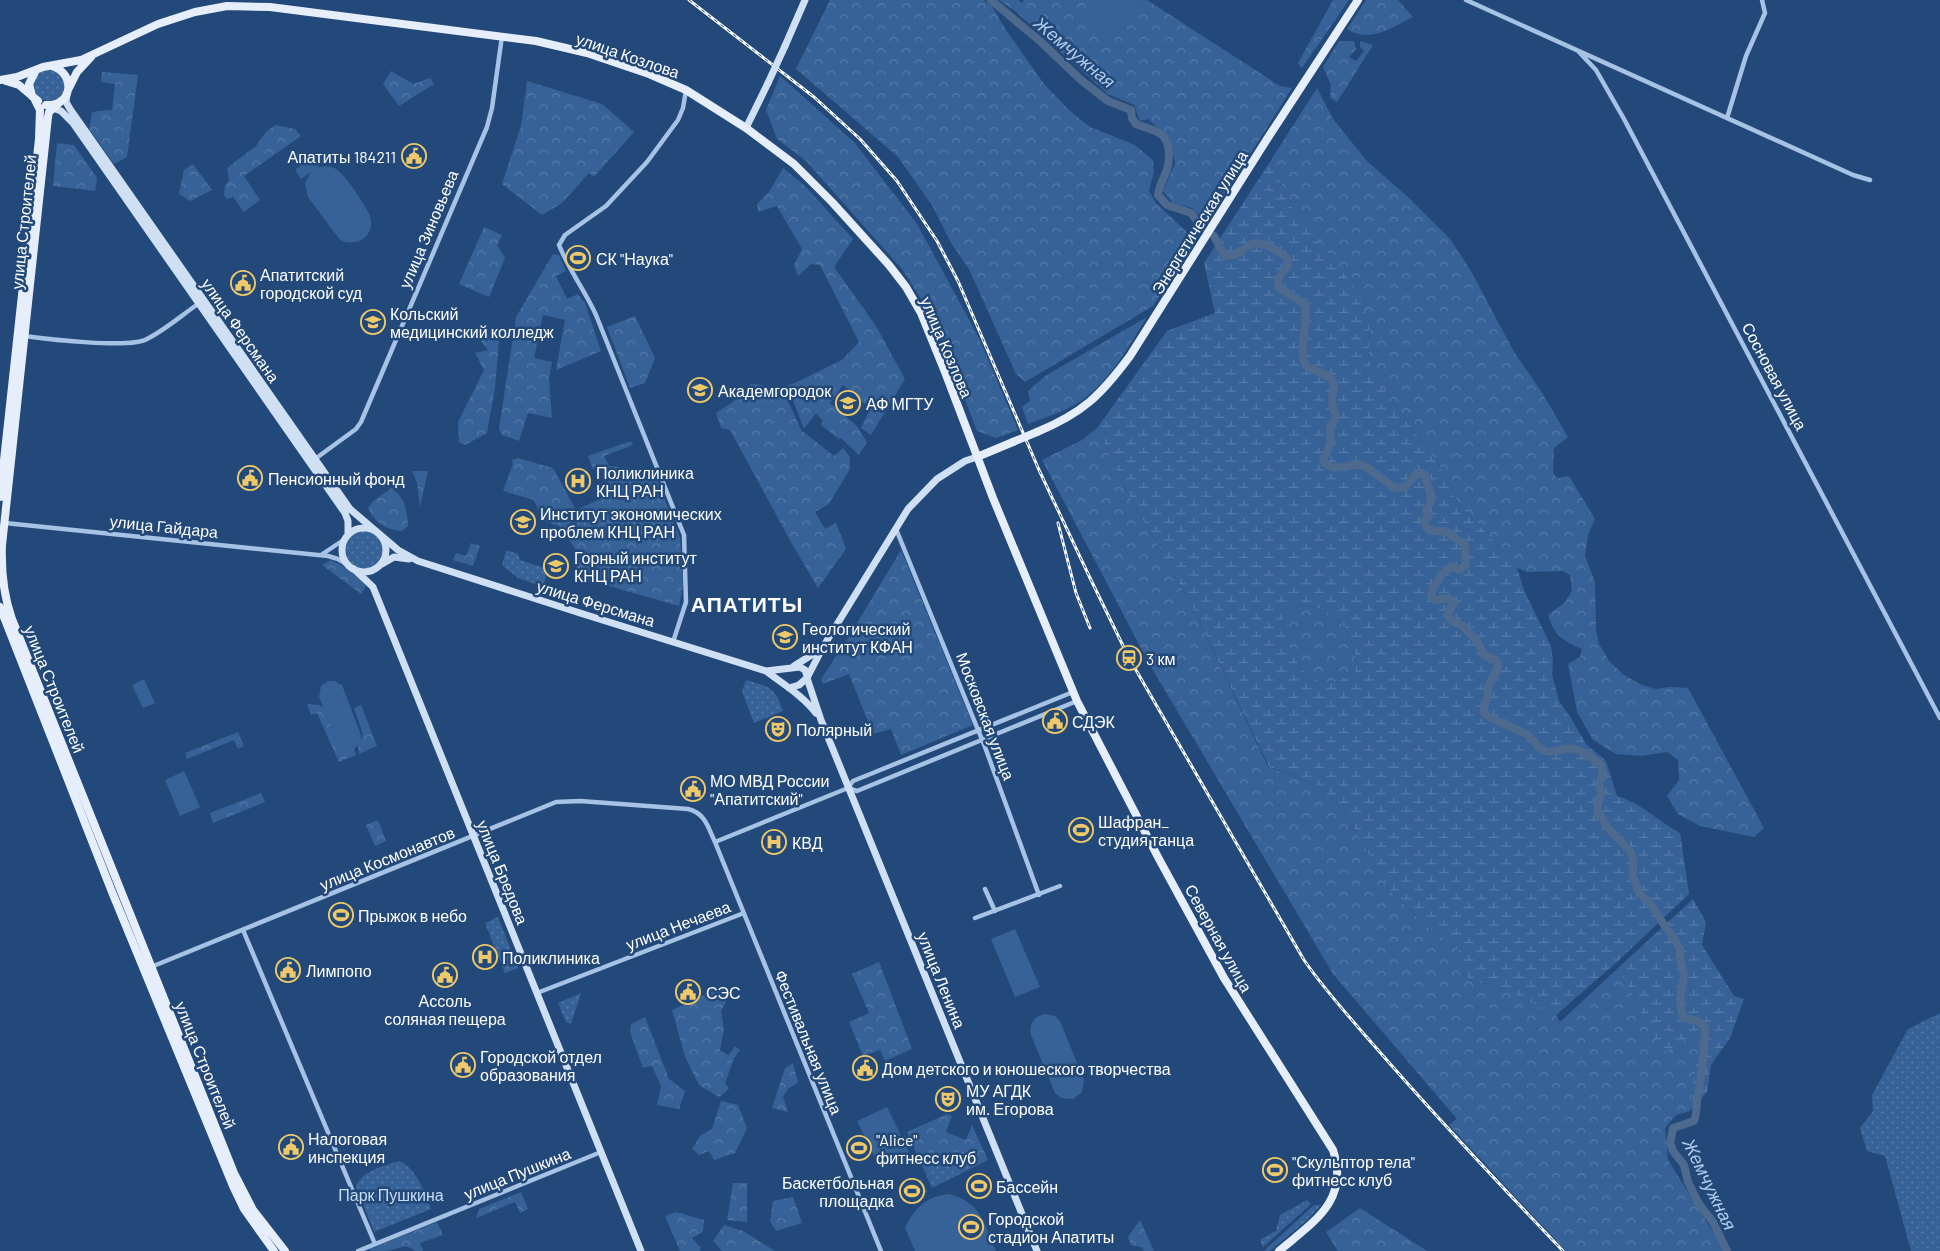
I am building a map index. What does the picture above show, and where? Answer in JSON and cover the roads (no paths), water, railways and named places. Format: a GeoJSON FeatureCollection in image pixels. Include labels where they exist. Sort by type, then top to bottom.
{"type":"FeatureCollection","features":[{"type":"Feature","properties":{"kind":"main road","name":"Энергетическая улица"},"geometry":{"type":"LineString","coordinates":[[1013,442],[1072,416],[1108,385],[1130,356],[1269,136],[1358,0]]}},
{"type":"Feature","properties":{"kind":"main road","name":"улица Козлова"},"geometry":{"type":"LineString","coordinates":[[50,65],[92,56],[173,18],[227,6],[270,7],[536,41],[570,48],[649,74],[686,90],[746,128],[794,164],[862,234],[906,287],[921,313],[977,457]]}},
{"type":"Feature","properties":{"kind":"main road","name":"улица Козлова"},"geometry":{"type":"LineString","coordinates":[[65,95],[77,72],[92,56]]}},
{"type":"Feature","properties":{"kind":"main road"},"geometry":{"type":"LineString","coordinates":[[50,65],[58,68],[65,74],[68,82],[65,95],[49,106],[34,99],[19,86],[1,80],[17,77],[50,65]]}},
{"type":"Feature","properties":{"kind":"main road"},"geometry":{"type":"LineString","coordinates":[[34,99],[29,84],[36,70]]}},
{"type":"Feature","properties":{"kind":"main road","name":"улица Строителей"},"geometry":{"type":"LineString","coordinates":[[32,237],[41,117],[40,110],[34,99]]}},
{"type":"Feature","properties":{"kind":"main road","name":"улица Строителей"},"geometry":{"type":"LineString","coordinates":[[49,106],[29,262],[2,522],[1,566],[3,587],[8,608],[35,686],[239,1200],[274,1251]]}},
{"type":"Feature","properties":{"kind":"main road","name":"улица Строителей"},"geometry":{"type":"LineString","coordinates":[[0,498],[10,441]]}},
{"type":"Feature","properties":{"kind":"main road","name":"улица Ферсмана"},"geometry":{"type":"LineString","coordinates":[[977,457],[1013,442]]}},
{"type":"Feature","properties":{"kind":"main road"},"geometry":{"type":"LineString","coordinates":[[977,457],[1073,692]]}},
{"type":"Feature","properties":{"kind":"main road","name":"улица Строителей"},"geometry":{"type":"LineString","coordinates":[[0,611],[35,686]]}},
{"type":"Feature","properties":{"kind":"main road","name":"Северная улица"},"geometry":{"type":"LineString","coordinates":[[1073,692],[1159,858],[1230,989],[1333,1150],[1338,1164],[1334,1195],[1324,1212],[1279,1251]]}},
{"type":"Feature","properties":{"kind":"main road","name":"улица Строителей"},"geometry":{"type":"LineString","coordinates":[[185,1060],[245,1197],[262,1224],[285,1251]]}},
{"type":"Feature","properties":{"kind":"street"},"geometry":{"type":"LineString","coordinates":[[746,128],[805,0]]}},
{"type":"Feature","properties":{"kind":"street","name":"Сосновая улица"},"geometry":{"type":"LineString","coordinates":[[1466,0],[1853,176],[1870,180]]}},
{"type":"Feature","properties":{"kind":"street"},"geometry":{"type":"LineString","coordinates":[[1727,118],[1746,56],[1765,13],[1762,0]]}},
{"type":"Feature","properties":{"kind":"street","name":"улица Зиновьева"},"geometry":{"type":"LineString","coordinates":[[312,461],[356,429],[361,422],[487,127],[492,108],[502,36]]}},
{"type":"Feature","properties":{"kind":"street","name":"Сосновая улица"},"geometry":{"type":"LineString","coordinates":[[1579,52],[1596,70],[1624,119],[1940,718]]}},
{"type":"Feature","properties":{"kind":"street"},"geometry":{"type":"LineString","coordinates":[[673,642],[686,602],[684,535],[596,315],[559,245],[566,235],[606,206],[647,162],[678,120],[683,108],[686,90]]}},
{"type":"Feature","properties":{"kind":"street","name":"улица Ферсмана"},"geometry":{"type":"LineString","coordinates":[[65,95],[70,109],[110,172]]}},
{"type":"Feature","properties":{"kind":"street","name":"улица Ферсмана"},"geometry":{"type":"LineString","coordinates":[[49,106],[61,111],[73,123],[110,172],[312,461],[345,513],[348,521],[346,537]]}},
{"type":"Feature","properties":{"kind":"street","name":"улица Ферсмана"},"geometry":{"type":"LineString","coordinates":[[174,263],[198,304],[296,438]]}},
{"type":"Feature","properties":{"kind":"street"},"geometry":{"type":"LineString","coordinates":[[21,335],[113,344],[135,343],[147,339],[198,304]]}},
{"type":"Feature","properties":{"kind":"street","name":"улица Ферсмана"},"geometry":{"type":"LineString","coordinates":[[807,677],[823,647],[908,509],[930,485],[952,469],[977,457]]}},
{"type":"Feature","properties":{"kind":"street","name":"улица Ферсмана"},"geometry":{"type":"LineString","coordinates":[[312,461],[350,509],[398,550],[418,561]]}},
{"type":"Feature","properties":{"kind":"street","name":"улица Гайдара"},"geometry":{"type":"LineString","coordinates":[[2,522],[320,555],[338,559],[353,568]]}},
{"type":"Feature","properties":{"kind":"street"},"geometry":{"type":"LineString","coordinates":[[320,555],[358,529],[366,528],[378,534],[386,542],[385,559],[373,578],[373,587]]}},
{"type":"Feature","properties":{"kind":"street","name":"Московская улица"},"geometry":{"type":"LineString","coordinates":[[896,528],[982,740],[1039,895]]}},
{"type":"Feature","properties":{"kind":"street"},"geometry":{"type":"LineString","coordinates":[[346,537],[342,554],[346,562],[373,587]]}},
{"type":"Feature","properties":{"kind":"street","name":"улица Ферсмана"},"geometry":{"type":"LineString","coordinates":[[380,566],[394,557],[418,561],[766,671],[787,686]]}},
{"type":"Feature","properties":{"kind":"street"},"geometry":{"type":"LineString","coordinates":[[353,568],[367,573],[380,566]]}},
{"type":"Feature","properties":{"kind":"street","name":"улица Бредова"},"geometry":{"type":"LineString","coordinates":[[373,587],[641,1251]]}},
{"type":"Feature","properties":{"kind":"street","name":"улица Ферсмана"},"geometry":{"type":"LineString","coordinates":[[766,671],[790,668],[823,647]]}},
{"type":"Feature","properties":{"kind":"street"},"geometry":{"type":"LineString","coordinates":[[800,667],[805,670],[807,677],[799,685],[787,686],[782,679],[790,668],[800,667]]}},
{"type":"Feature","properties":{"kind":"street","name":"улица Ленина"},"geometry":{"type":"LineString","coordinates":[[807,677],[820,720],[1037,1251]]}},
{"type":"Feature","properties":{"kind":"street","name":"улица Ленина"},"geometry":{"type":"LineString","coordinates":[[787,686],[811,707],[820,720]]}},
{"type":"Feature","properties":{"kind":"street"},"geometry":{"type":"LineString","coordinates":[[715,842],[848,788],[853,781],[1073,692]]}},
{"type":"Feature","properties":{"kind":"street"},"geometry":{"type":"LineString","coordinates":[[848,788],[857,791],[1077,701]]}},
{"type":"Feature","properties":{"kind":"street","name":"улица Космонавтов"},"geometry":{"type":"LineString","coordinates":[[148,969],[556,802],[567,800],[694,810],[703,817],[715,842]]}},
{"type":"Feature","properties":{"kind":"street","name":"Фестивальная улица"},"geometry":{"type":"LineString","coordinates":[[715,842],[881,1251]]}},
{"type":"Feature","properties":{"kind":"street"},"geometry":{"type":"LineString","coordinates":[[975,918],[1060,886]]}},
{"type":"Feature","properties":{"kind":"street"},"geometry":{"type":"LineString","coordinates":[[986,889],[995,911]]}},
{"type":"Feature","properties":{"kind":"street","name":"улица Нечаева"},"geometry":{"type":"LineString","coordinates":[[537,993],[744,913]]}},
{"type":"Feature","properties":{"kind":"street"},"geometry":{"type":"LineString","coordinates":[[243,930],[375,1244]]}},
{"type":"Feature","properties":{"kind":"street","name":"улица Пушкина"},"geometry":{"type":"LineString","coordinates":[[358,1251],[601,1152]]}},
{"type":"Feature","properties":{"kind":"waterway","name":"Жемчужная"},"geometry":{"type":"LineString","coordinates":[[991,0],[1041,42],[1081,80],[1108,101],[1131,110],[1132,118],[1136,124],[1154,130],[1163,136],[1168,145],[1169,161],[1158,195],[1167,205],[1191,213],[1203,229]]}},
{"type":"Feature","properties":{"kind":"waterway","name":"Жемчужная"},"geometry":{"type":"LineString","coordinates":[[1214,236],[1225,256],[1235,255],[1252,244],[1258,243],[1268,246],[1287,258],[1288,265],[1278,279],[1279,288],[1305,304],[1304,361],[1309,368],[1329,377],[1334,385],[1332,401],[1336,417],[1330,428],[1331,443],[1323,460],[1327,465],[1337,468],[1353,465],[1364,466],[1394,488],[1405,487],[1417,473],[1425,475],[1431,496],[1426,511],[1429,516],[1424,521],[1426,526],[1430,531],[1445,531],[1465,545],[1466,565],[1459,570],[1452,566],[1445,571],[1436,584],[1431,597],[1435,600],[1448,598],[1454,602],[1447,615],[1452,621],[1463,626],[1476,640],[1484,655],[1497,661],[1498,668],[1488,686],[1488,697],[1484,706],[1484,713],[1494,720],[1529,736],[1542,750],[1550,752],[1569,748],[1575,749],[1601,765],[1603,777],[1599,782],[1601,793],[1597,806],[1598,813],[1607,827],[1630,851],[1633,858],[1633,877],[1639,893],[1648,901],[1680,948],[1680,959],[1684,975],[1680,1000],[1683,1018],[1698,1021],[1705,1027],[1704,1055],[1695,1118],[1694,1121],[1673,1128],[1670,1143],[1673,1151],[1684,1165],[1688,1182],[1699,1204],[1713,1222],[1727,1251]]}},
{"type":"Feature","properties":{"kind":"railway"},"geometry":{"type":"LineString","coordinates":[[689,0],[814,97],[860,139],[897,181],[937,241],[958,281],[1039,470],[1129,658],[1304,960],[1330,995],[1401,1076],[1469,1152],[1563,1251]]}},
{"type":"Feature","properties":{"kind":"railway"},"geometry":{"type":"LineString","coordinates":[[1058,523],[1076,593],[1090,628]]}},
{"type":"Feature","properties":{"kind":"place","name":"Апатиты 184211"},"geometry":{"type":"Point","coordinates":[414,156]}},
{"type":"Feature","properties":{"kind":"place","name":"СК \"Наука\""},"geometry":{"type":"Point","coordinates":[578,258]}},
{"type":"Feature","properties":{"kind":"place","name":"Апатитский городской суд"},"geometry":{"type":"Point","coordinates":[243,283]}},
{"type":"Feature","properties":{"kind":"place","name":"Кольский медицинский колледж"},"geometry":{"type":"Point","coordinates":[373,322]}},
{"type":"Feature","properties":{"kind":"place","name":"Академгородок"},"geometry":{"type":"Point","coordinates":[700,390]}},
{"type":"Feature","properties":{"kind":"place","name":"АФ МГТУ"},"geometry":{"type":"Point","coordinates":[848,403]}},
{"type":"Feature","properties":{"kind":"place","name":"Пенсионный фонд"},"geometry":{"type":"Point","coordinates":[250,478]}},
{"type":"Feature","properties":{"kind":"place","name":"Поликлиника КНЦ РАН"},"geometry":{"type":"Point","coordinates":[578,481]}},
{"type":"Feature","properties":{"kind":"place","name":"Институт экономических проблем КНЦ РАН"},"geometry":{"type":"Point","coordinates":[523,522]}},
{"type":"Feature","properties":{"kind":"place","name":"Горный институт КНЦ РАН"},"geometry":{"type":"Point","coordinates":[556,566]}},
{"type":"Feature","properties":{"kind":"place","name":"Геологический институт КФАН"},"geometry":{"type":"Point","coordinates":[785,637]}},
{"type":"Feature","properties":{"kind":"place","name":"3 км"},"geometry":{"type":"Point","coordinates":[1129,658]}},
{"type":"Feature","properties":{"kind":"place","name":"СДЭК"},"geometry":{"type":"Point","coordinates":[1055,721]}},
{"type":"Feature","properties":{"kind":"place","name":"Полярный"},"geometry":{"type":"Point","coordinates":[778,729]}},
{"type":"Feature","properties":{"kind":"place","name":"МО МВД России \"Апатитский\""},"geometry":{"type":"Point","coordinates":[693,789]}},
{"type":"Feature","properties":{"kind":"place","name":"Шафран_ студия танца"},"geometry":{"type":"Point","coordinates":[1081,830]}},
{"type":"Feature","properties":{"kind":"place","name":"КВД"},"geometry":{"type":"Point","coordinates":[774,842]}},
{"type":"Feature","properties":{"kind":"place","name":"Прыжок в небо"},"geometry":{"type":"Point","coordinates":[341,915]}},
{"type":"Feature","properties":{"kind":"place","name":"Поликлиника"},"geometry":{"type":"Point","coordinates":[485,957]}},
{"type":"Feature","properties":{"kind":"place","name":"Лимпопо"},"geometry":{"type":"Point","coordinates":[288,970]}},
{"type":"Feature","properties":{"kind":"place","name":"Ассоль соляная пещера"},"geometry":{"type":"Point","coordinates":[445,975]}},
{"type":"Feature","properties":{"kind":"place","name":"СЭС"},"geometry":{"type":"Point","coordinates":[688,992]}},
{"type":"Feature","properties":{"kind":"place","name":"Городской отдел образования"},"geometry":{"type":"Point","coordinates":[463,1065]}},
{"type":"Feature","properties":{"kind":"place","name":"Дом детского и юношеского творчества"},"geometry":{"type":"Point","coordinates":[865,1068]}},
{"type":"Feature","properties":{"kind":"place","name":"МУ АГДК им. Егорова"},"geometry":{"type":"Point","coordinates":[948,1099]}},
{"type":"Feature","properties":{"kind":"place","name":"Налоговая инспекция"},"geometry":{"type":"Point","coordinates":[291,1147]}},
{"type":"Feature","properties":{"kind":"place","name":"\"Alice\" фитнесс клуб"},"geometry":{"type":"Point","coordinates":[859,1148]}},
{"type":"Feature","properties":{"kind":"place","name":"\"Скульптор тела\" фитнесс клуб"},"geometry":{"type":"Point","coordinates":[1275,1170]}},
{"type":"Feature","properties":{"kind":"place","name":"Бассейн"},"geometry":{"type":"Point","coordinates":[979,1186]}},
{"type":"Feature","properties":{"kind":"place","name":"Баскетбольная площадка"},"geometry":{"type":"Point","coordinates":[912,1191]}},
{"type":"Feature","properties":{"kind":"place","name":"Городской стадион Апатиты"},"geometry":{"type":"Point","coordinates":[971,1227]}},
{"type":"Feature","properties":{"kind":"district","name":"АПАТИТЫ"},"geometry":{"type":"Point","coordinates":[747,603]}},
{"type":"Feature","properties":{"kind":"park label","name":"Парк Пушкина"},"geometry":{"type":"Point","coordinates":[391,1194]}}]}
